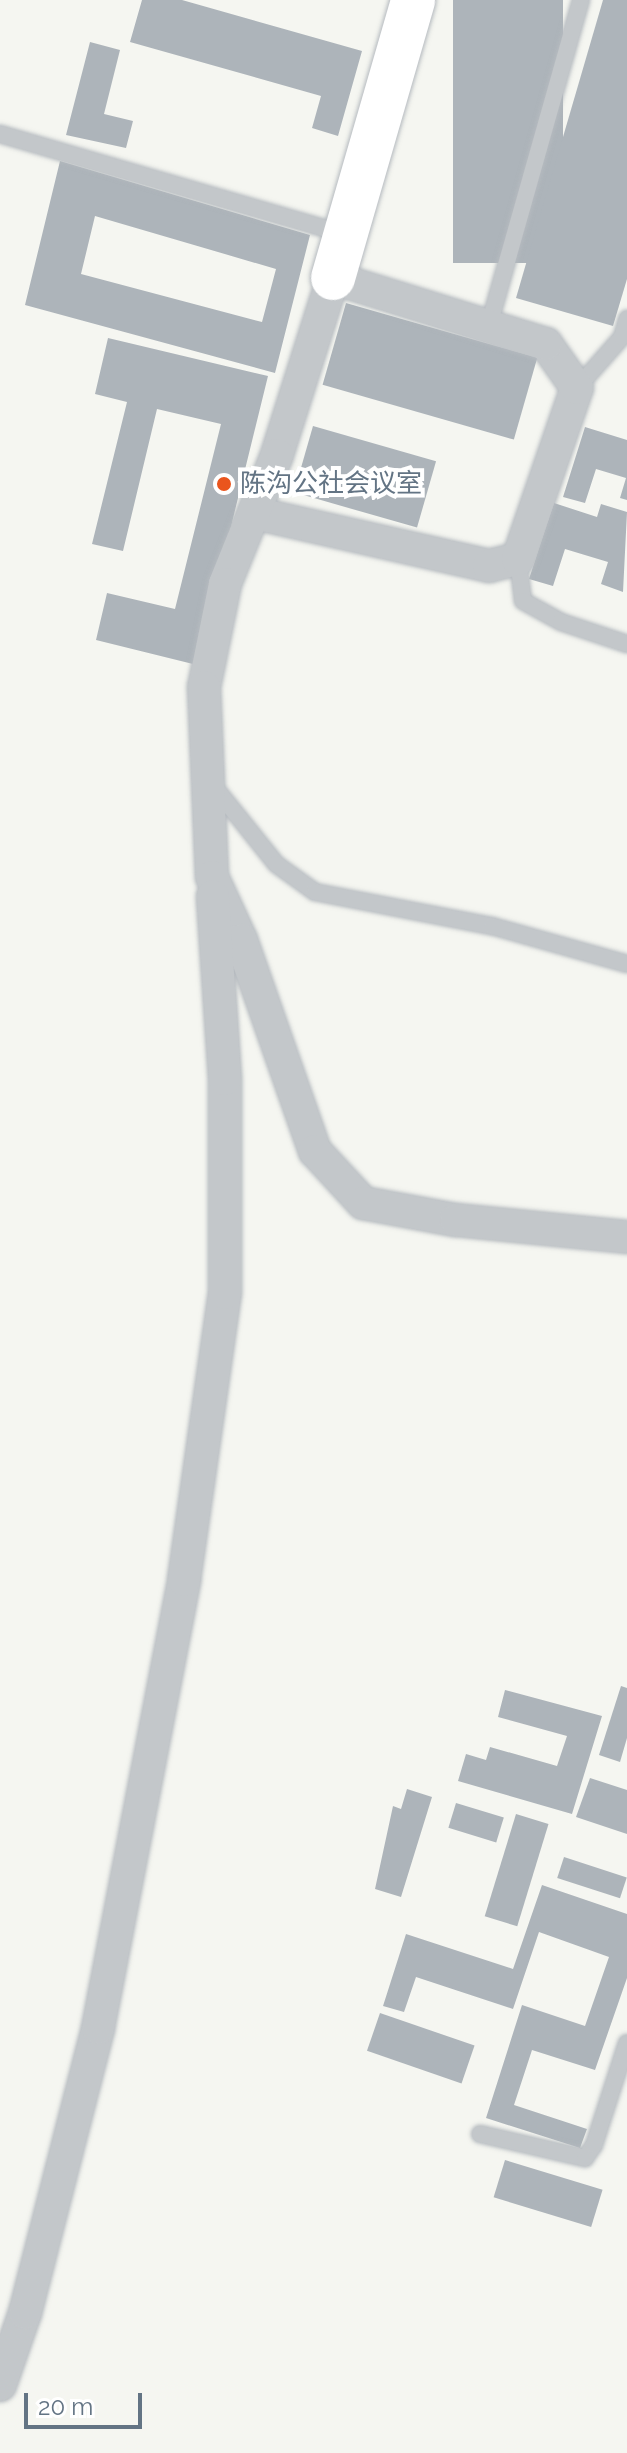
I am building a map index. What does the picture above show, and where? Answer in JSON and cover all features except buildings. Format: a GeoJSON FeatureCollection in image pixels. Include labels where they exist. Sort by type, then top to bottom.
{"type":"FeatureCollection","features":[{"type":"Feature","properties":{"kind":"street"},"geometry":{"type":"LineString","coordinates":[[0,2385],[25,2313],[98,2028],[184,1580],[225,1293],[225,1079],[206,776],[204,687],[225,584],[254,513],[333,278],[413,0]]}},
{"type":"Feature","properties":{"kind":"street"},"geometry":{"type":"LineString","coordinates":[[254,513],[489,566],[518,559],[577,388],[546,344],[333,278]]}},
{"type":"Feature","properties":{"kind":"street"},"geometry":{"type":"LineString","coordinates":[[212,877],[241,940],[315,1151],[363,1203],[456,1220],[627,1237]]}},
{"type":"Feature","properties":{"kind":"lane"},"geometry":{"type":"LineString","coordinates":[[489,325],[581,0]]}},
{"type":"Feature","properties":{"kind":"lane"},"geometry":{"type":"LineString","coordinates":[[0,134],[346,234]]}},
{"type":"Feature","properties":{"kind":"lane"},"geometry":{"type":"LineString","coordinates":[[577,388],[622,337],[627,319]]}},
{"type":"Feature","properties":{"kind":"lane"},"geometry":{"type":"LineString","coordinates":[[518,559],[523,601],[561,622],[627,644]]}},
{"type":"Feature","properties":{"kind":"lane"},"geometry":{"type":"LineString","coordinates":[[206,776],[276,864],[315,892],[492,926],[627,964]]}},
{"type":"Feature","properties":{"kind":"lane"},"geometry":{"type":"LineString","coordinates":[[480,2134],[585,2158],[594,2145],[627,2043]]}},
{"type":"Feature","properties":{"kind":"place","name":"陈沟公社会议室"},"geometry":{"type":"Point","coordinates":[224,484]}}]}
